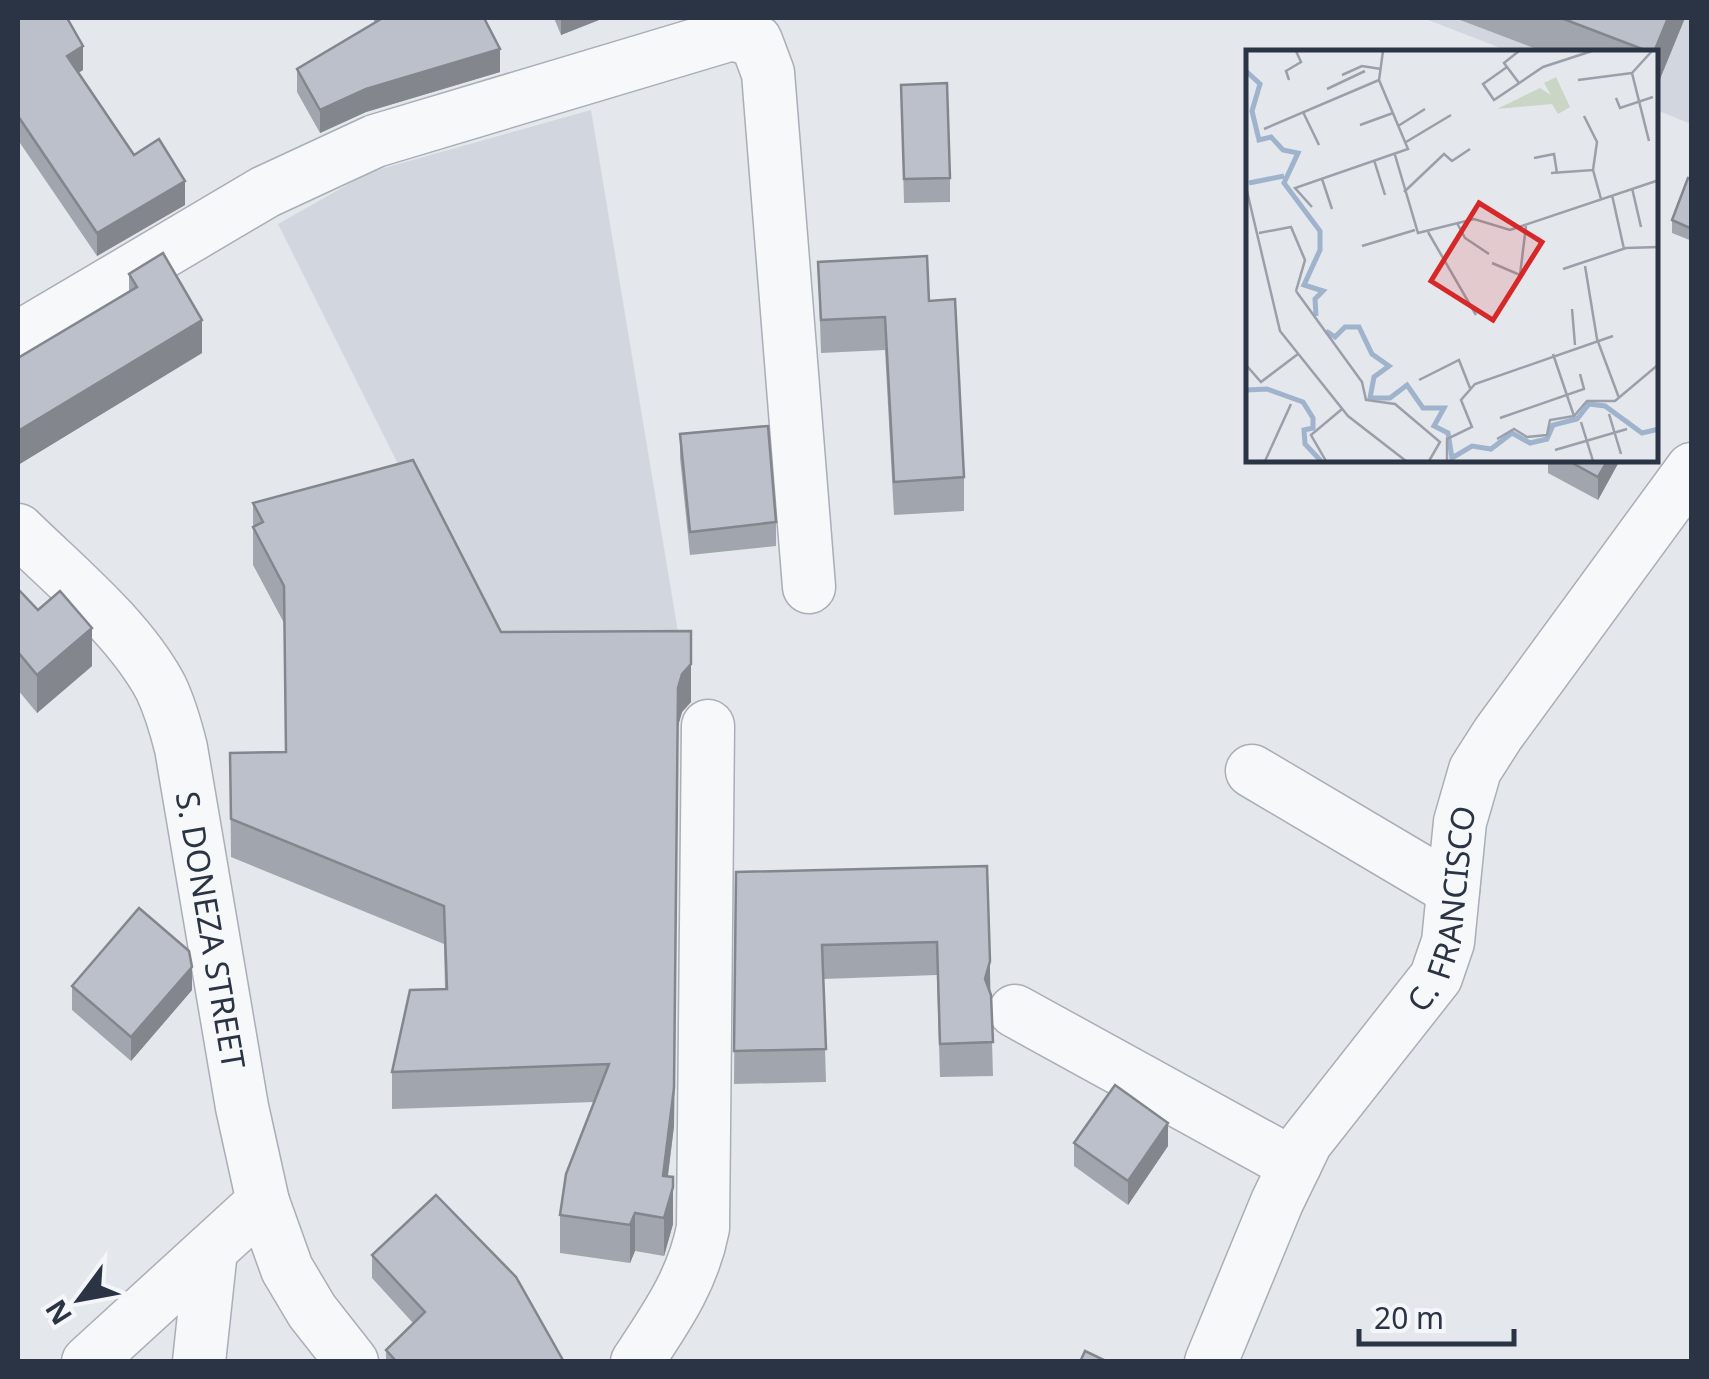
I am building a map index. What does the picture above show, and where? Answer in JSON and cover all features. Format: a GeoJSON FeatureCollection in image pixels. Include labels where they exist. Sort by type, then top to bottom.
{"type":"FeatureCollection","features":[{"type":"Feature","properties":{"kind":"street"},"geometry":{"type":"LineString","coordinates":[[18,338],[265,192],[375,141],[732,34],[756,41],[768,73],[809,587]]}},
{"type":"Feature","properties":{"kind":"street","name":"C. FRANCISCO"},"geometry":{"type":"LineString","coordinates":[[1211,1362],[1306,1142],[1436,976],[1448,942],[1460,822],[1476,770],[1498,734],[1692,469]]}},
{"type":"Feature","properties":{"kind":"street","name":"S. DONEZA STREET"},"geometry":{"type":"LineString","coordinates":[[18,530],[114,624],[160,686],[172,715],[181,748],[242,1106],[263,1202],[287,1269],[312,1311],[352,1362]]}},
{"type":"Feature","properties":{"kind":"street"},"geometry":{"type":"LineString","coordinates":[[638,1362],[681,1294],[696,1262],[703,1228],[708,726]]}},
{"type":"Feature","properties":{"kind":"street"},"geometry":{"type":"LineString","coordinates":[[1252,771],[1453,890]]}},
{"type":"Feature","properties":{"kind":"street"},"geometry":{"type":"LineString","coordinates":[[1015,1011],[1295,1165]]}},
{"type":"Feature","properties":{"kind":"street"},"geometry":{"type":"LineString","coordinates":[[88,1362],[263,1202]]}},
{"type":"Feature","properties":{"kind":"street"},"geometry":{"type":"LineString","coordinates":[[200,1362],[211,1250]]}},
{"type":"Feature","properties":{"kind":"shaded area"},"geometry":{"type":"Polygon","coordinates":[[[1423,18],[1691,18],[1691,124],[1659,111],[1659,50],[1506,50],[1423,18]]]}},
{"type":"Feature","properties":{"kind":"shaded area"},"geometry":{"type":"Polygon","coordinates":[[[591,110],[679,638],[486,640],[278,224],[370,172],[591,110]]]}},
{"type":"Feature","properties":{"kind":"building"},"geometry":{"type":"Polygon","coordinates":[[[18,18],[67,18],[83,46],[67,56],[134,155],[159,139],[185,181],[97,233],[18,116],[18,18]]]}},
{"type":"Feature","properties":{"kind":"building"},"geometry":{"type":"Polygon","coordinates":[[[380,18],[484,18],[500,49],[366,89],[320,110],[297,69],[380,18]]]}},
{"type":"Feature","properties":{"kind":"building"},"geometry":{"type":"Polygon","coordinates":[[[1561,18],[1668,18],[1655,50],[1645,50],[1561,18]]]}},
{"type":"Feature","properties":{"kind":"building"},"geometry":{"type":"Polygon","coordinates":[[[947,83],[950,178],[904,179],[901,85],[947,83]]]}},
{"type":"Feature","properties":{"kind":"building"},"geometry":{"type":"Polygon","coordinates":[[[1688,178],[1692,179],[1692,229],[1672,220],[1688,178]]]}},
{"type":"Feature","properties":{"kind":"building"},"geometry":{"type":"Polygon","coordinates":[[[163,253],[202,320],[18,431],[18,358],[137,287],[129,274],[163,253]]]}},
{"type":"Feature","properties":{"kind":"building"},"geometry":{"type":"Polygon","coordinates":[[[927,256],[929,301],[955,299],[964,477],[894,482],[885,317],[821,320],[818,262],[927,256]]]}},
{"type":"Feature","properties":{"kind":"building"},"geometry":{"type":"Polygon","coordinates":[[[768,426],[776,522],[690,532],[680,434],[768,426]]]}},
{"type":"Feature","properties":{"kind":"building"},"geometry":{"type":"Polygon","coordinates":[[[413,460],[501,632],[691,631],[691,664],[682,674],[678,688],[674,1088],[663,1176],[673,1177],[673,1187],[664,1218],[635,1213],[630,1225],[560,1215],[566,1174],[609,1064],[392,1072],[410,990],[447,989],[444,906],[231,819],[230,753],[286,752],[284,586],[253,527],[263,522],[253,503],[413,460]]]}},
{"type":"Feature","properties":{"kind":"building"},"geometry":{"type":"Polygon","coordinates":[[[1571,462],[1607,462],[1598,477],[1571,462]]]}},
{"type":"Feature","properties":{"kind":"building"},"geometry":{"type":"Polygon","coordinates":[[[18,589],[38,610],[60,591],[92,628],[37,675],[18,652],[18,589]]]}},
{"type":"Feature","properties":{"kind":"building"},"geometry":{"type":"Polygon","coordinates":[[[987,866],[990,961],[985,979],[991,995],[993,1042],[940,1044],[937,942],[822,945],[826,1049],[734,1051],[736,872],[987,866]]]}},
{"type":"Feature","properties":{"kind":"building"},"geometry":{"type":"Polygon","coordinates":[[[139,908],[189,951],[192,967],[131,1037],[72,986],[139,908]]]}},
{"type":"Feature","properties":{"kind":"building"},"geometry":{"type":"Polygon","coordinates":[[[1115,1085],[1168,1123],[1128,1181],[1074,1143],[1115,1085]]]}},
{"type":"Feature","properties":{"kind":"building"},"geometry":{"type":"Polygon","coordinates":[[[436,1195],[516,1277],[564,1362],[397,1362],[386,1350],[425,1312],[372,1255],[436,1195]]]}},
{"type":"Feature","properties":{"kind":"building"},"geometry":{"type":"Polygon","coordinates":[[[1085,1351],[1108,1362],[1080,1362],[1085,1351]]]}}]}
